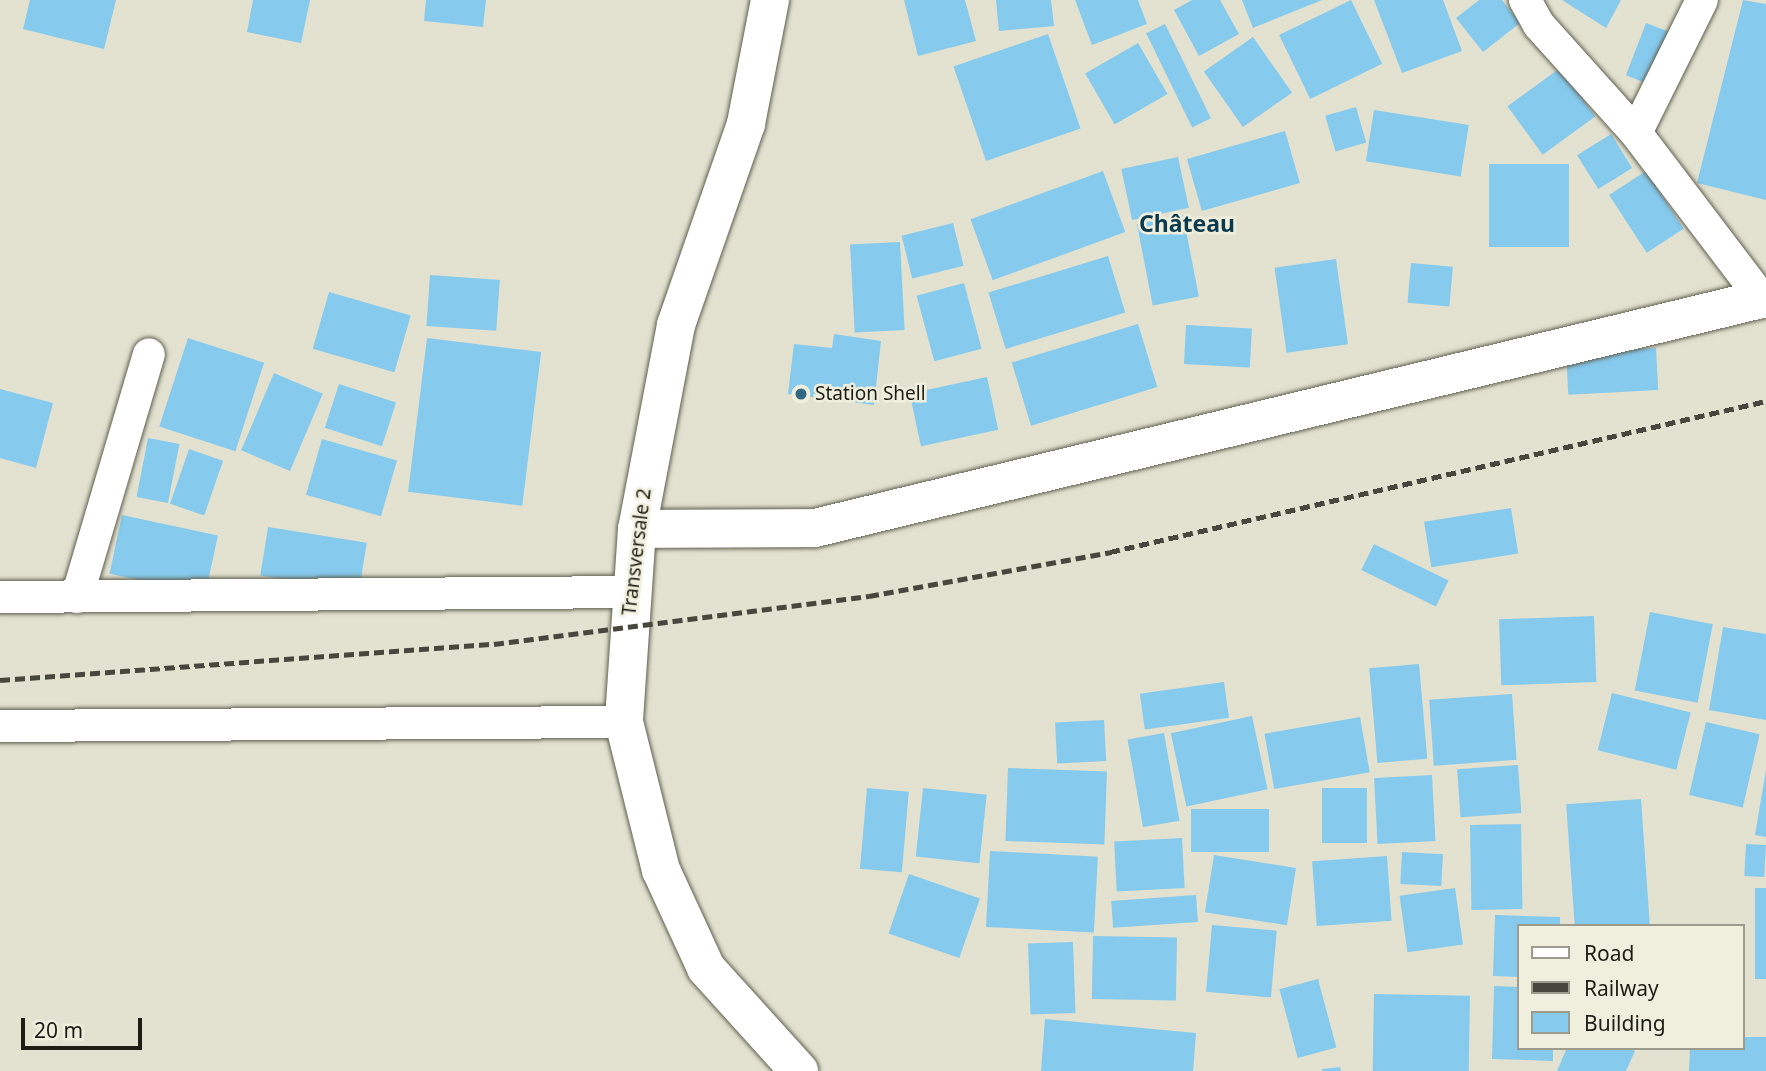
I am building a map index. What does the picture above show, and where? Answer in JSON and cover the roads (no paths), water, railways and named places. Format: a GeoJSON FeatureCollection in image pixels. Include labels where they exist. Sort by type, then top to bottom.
{"type":"FeatureCollection","features":[{"type":"Feature","properties":{"kind":"main road","name":"Transversale 2"},"geometry":{"type":"LineString","coordinates":[[770,0],[746,124],[676,325],[637,529],[624,722],[661,870],[706,968],[799,1071]]}},
{"type":"Feature","properties":{"kind":"main road"},"geometry":{"type":"LineString","coordinates":[[637,529],[815,528],[1764,298]]}},
{"type":"Feature","properties":{"kind":"street"},"geometry":{"type":"LineString","coordinates":[[1525,0],[1539,25],[1636,132],[1764,298]]}},
{"type":"Feature","properties":{"kind":"street"},"geometry":{"type":"LineString","coordinates":[[1636,132],[1702,0]]}},
{"type":"Feature","properties":{"kind":"street"},"geometry":{"type":"LineString","coordinates":[[76,597],[149,354]]}},
{"type":"Feature","properties":{"kind":"street"},"geometry":{"type":"LineString","coordinates":[[0,597],[632,592]]}},
{"type":"Feature","properties":{"kind":"street"},"geometry":{"type":"LineString","coordinates":[[0,726],[624,722]]}},
{"type":"Feature","properties":{"kind":"railway"},"geometry":{"type":"LineString","coordinates":[[0,680],[494,644],[869,596],[1110,552],[1766,401]]}},
{"type":"Feature","properties":{"kind":"place","name":"Station Shell"},"geometry":{"type":"Point","coordinates":[801,394]}},
{"type":"Feature","properties":{"kind":"district","name":"Château"},"geometry":{"type":"Point","coordinates":[1187,223]}}]}
